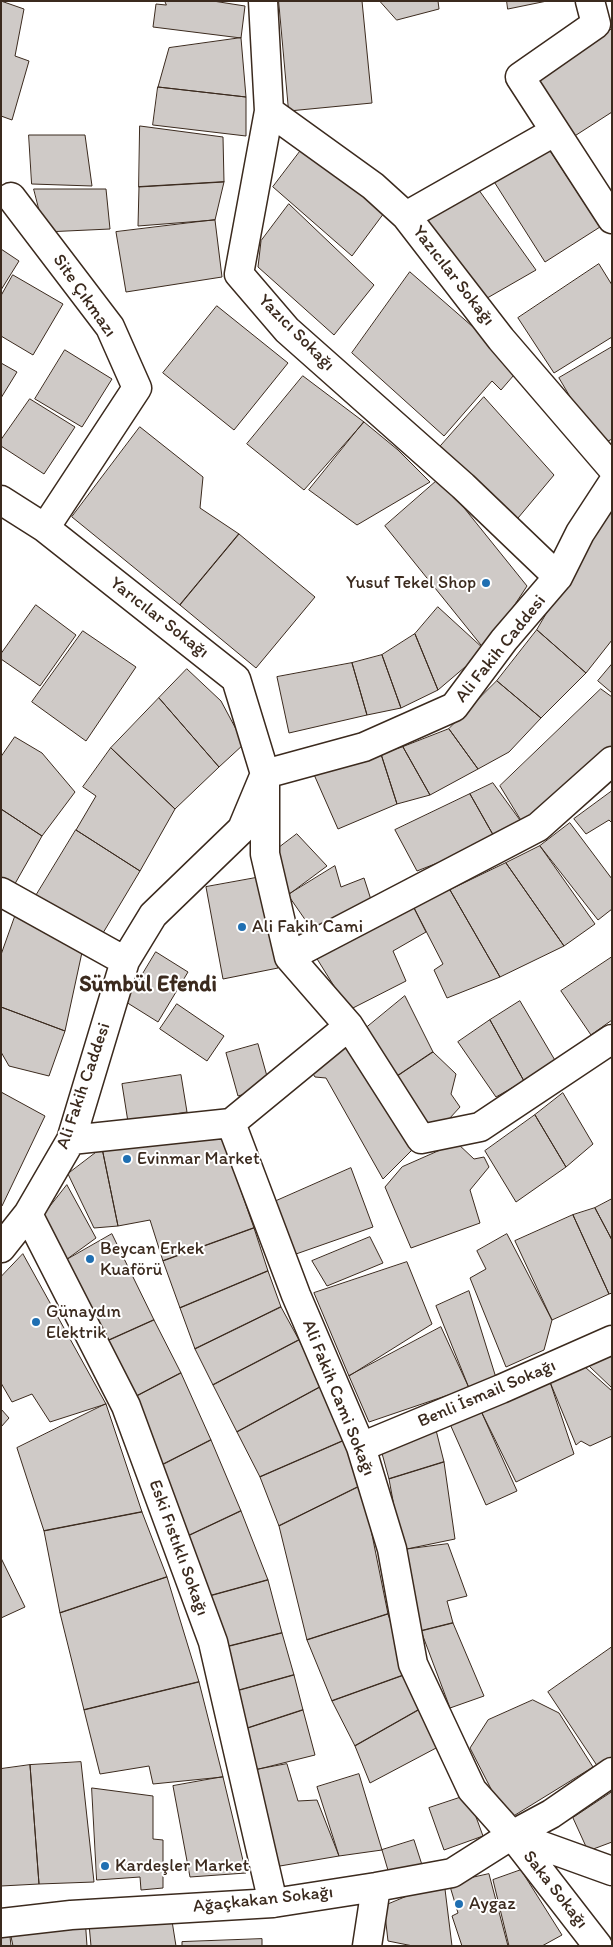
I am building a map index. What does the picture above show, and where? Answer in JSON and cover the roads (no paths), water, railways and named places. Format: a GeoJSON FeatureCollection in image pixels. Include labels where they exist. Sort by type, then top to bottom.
{"type":"FeatureCollection","features":[{"type":"Feature","properties":{"kind":"street","name":"Yazıcı Sokağı"},"geometry":{"type":"LineString","coordinates":[[263,1],[269,111],[240,274],[287,330],[463,486],[558,577]]}},
{"type":"Feature","properties":{"kind":"street"},"geometry":{"type":"LineString","coordinates":[[590,1],[596,24],[520,77],[612,219]]}},
{"type":"Feature","properties":{"kind":"street","name":"Yazıcılar Sokağı"},"geometry":{"type":"LineString","coordinates":[[269,111],[373,186],[406,216],[501,339],[612,468]]}},
{"type":"Feature","properties":{"kind":"street"},"geometry":{"type":"LineString","coordinates":[[406,216],[554,132]]}},
{"type":"Feature","properties":{"kind":"street","name":"Site Çıkmazı"},"geometry":{"type":"LineString","coordinates":[[11,196],[110,327],[137,388],[45,528]]}},
{"type":"Feature","properties":{"kind":"street","name":"Ali Fakih Caddesi"},"geometry":{"type":"LineString","coordinates":[[1,1248],[28,1214],[71,1140],[125,960],[153,915],[242,829],[265,774],[364,747],[454,707],[504,640],[558,577],[580,533],[612,484]]}},
{"type":"Feature","properties":{"kind":"street","name":"Yarıcılar Sokağı"},"geometry":{"type":"LineString","coordinates":[[1,500],[45,528],[236,680],[265,774],[265,854],[289,957]]}},
{"type":"Feature","properties":{"kind":"street"},"geometry":{"type":"LineString","coordinates":[[610,767],[538,827],[289,957],[349,1026],[421,1139],[480,1127],[612,1038]]}},
{"type":"Feature","properties":{"kind":"street"},"geometry":{"type":"LineString","coordinates":[[1,892],[125,960]]}},
{"type":"Feature","properties":{"kind":"street"},"geometry":{"type":"LineString","coordinates":[[71,1140],[232,1123],[349,1026]]}},
{"type":"Feature","properties":{"kind":"street","name":"Ali Fakih Cami Sokağı"},"geometry":{"type":"LineString","coordinates":[[232,1123],[296,1296],[361,1447],[392,1548],[413,1664],[472,1790],[512,1835]]}},
{"type":"Feature","properties":{"kind":"street","name":"Eski Fıstıklı Sokağı"},"geometry":{"type":"LineString","coordinates":[[28,1214],[126,1406],[213,1642],[273,1903]]}},
{"type":"Feature","properties":{"kind":"street","name":"Benli İsmail Sokağı"},"geometry":{"type":"LineString","coordinates":[[361,1447],[502,1389],[612,1340]]}},
{"type":"Feature","properties":{"kind":"street","name":"Ağaçkakan Sokağı"},"geometry":{"type":"LineString","coordinates":[[1,1923],[71,1915],[273,1903],[452,1873],[512,1835],[552,1814],[612,1772]]}},
{"type":"Feature","properties":{"kind":"street"},"geometry":{"type":"LineString","coordinates":[[512,1835],[612,1871]]}},
{"type":"Feature","properties":{"kind":"street","name":"Saka Sokağı"},"geometry":{"type":"LineString","coordinates":[[512,1835],[586,1941]]}},
{"type":"Feature","properties":{"kind":"street"},"geometry":{"type":"LineString","coordinates":[[367,1946],[376,1887]]}},
{"type":"Feature","properties":{"kind":"place","name":"Yusuf Tekel Shop"},"geometry":{"type":"Point","coordinates":[486,583]}},
{"type":"Feature","properties":{"kind":"place","name":"Ali Fakih Cami"},"geometry":{"type":"Point","coordinates":[242,927]}},
{"type":"Feature","properties":{"kind":"place","name":"Evinmar Market"},"geometry":{"type":"Point","coordinates":[127,1159]}},
{"type":"Feature","properties":{"kind":"place","name":"Beycan Erkek Kuaförü"},"geometry":{"type":"Point","coordinates":[90,1259]}},
{"type":"Feature","properties":{"kind":"place","name":"Günaydın Elektrik"},"geometry":{"type":"Point","coordinates":[36,1322]}},
{"type":"Feature","properties":{"kind":"place","name":"Kardeşler Market"},"geometry":{"type":"Point","coordinates":[105,1866]}},
{"type":"Feature","properties":{"kind":"place","name":"Aygaz"},"geometry":{"type":"Point","coordinates":[459,1904]}},
{"type":"Feature","properties":{"kind":"district","name":"Sümbül Efendi"},"geometry":{"type":"Point","coordinates":[148,985]}}]}
